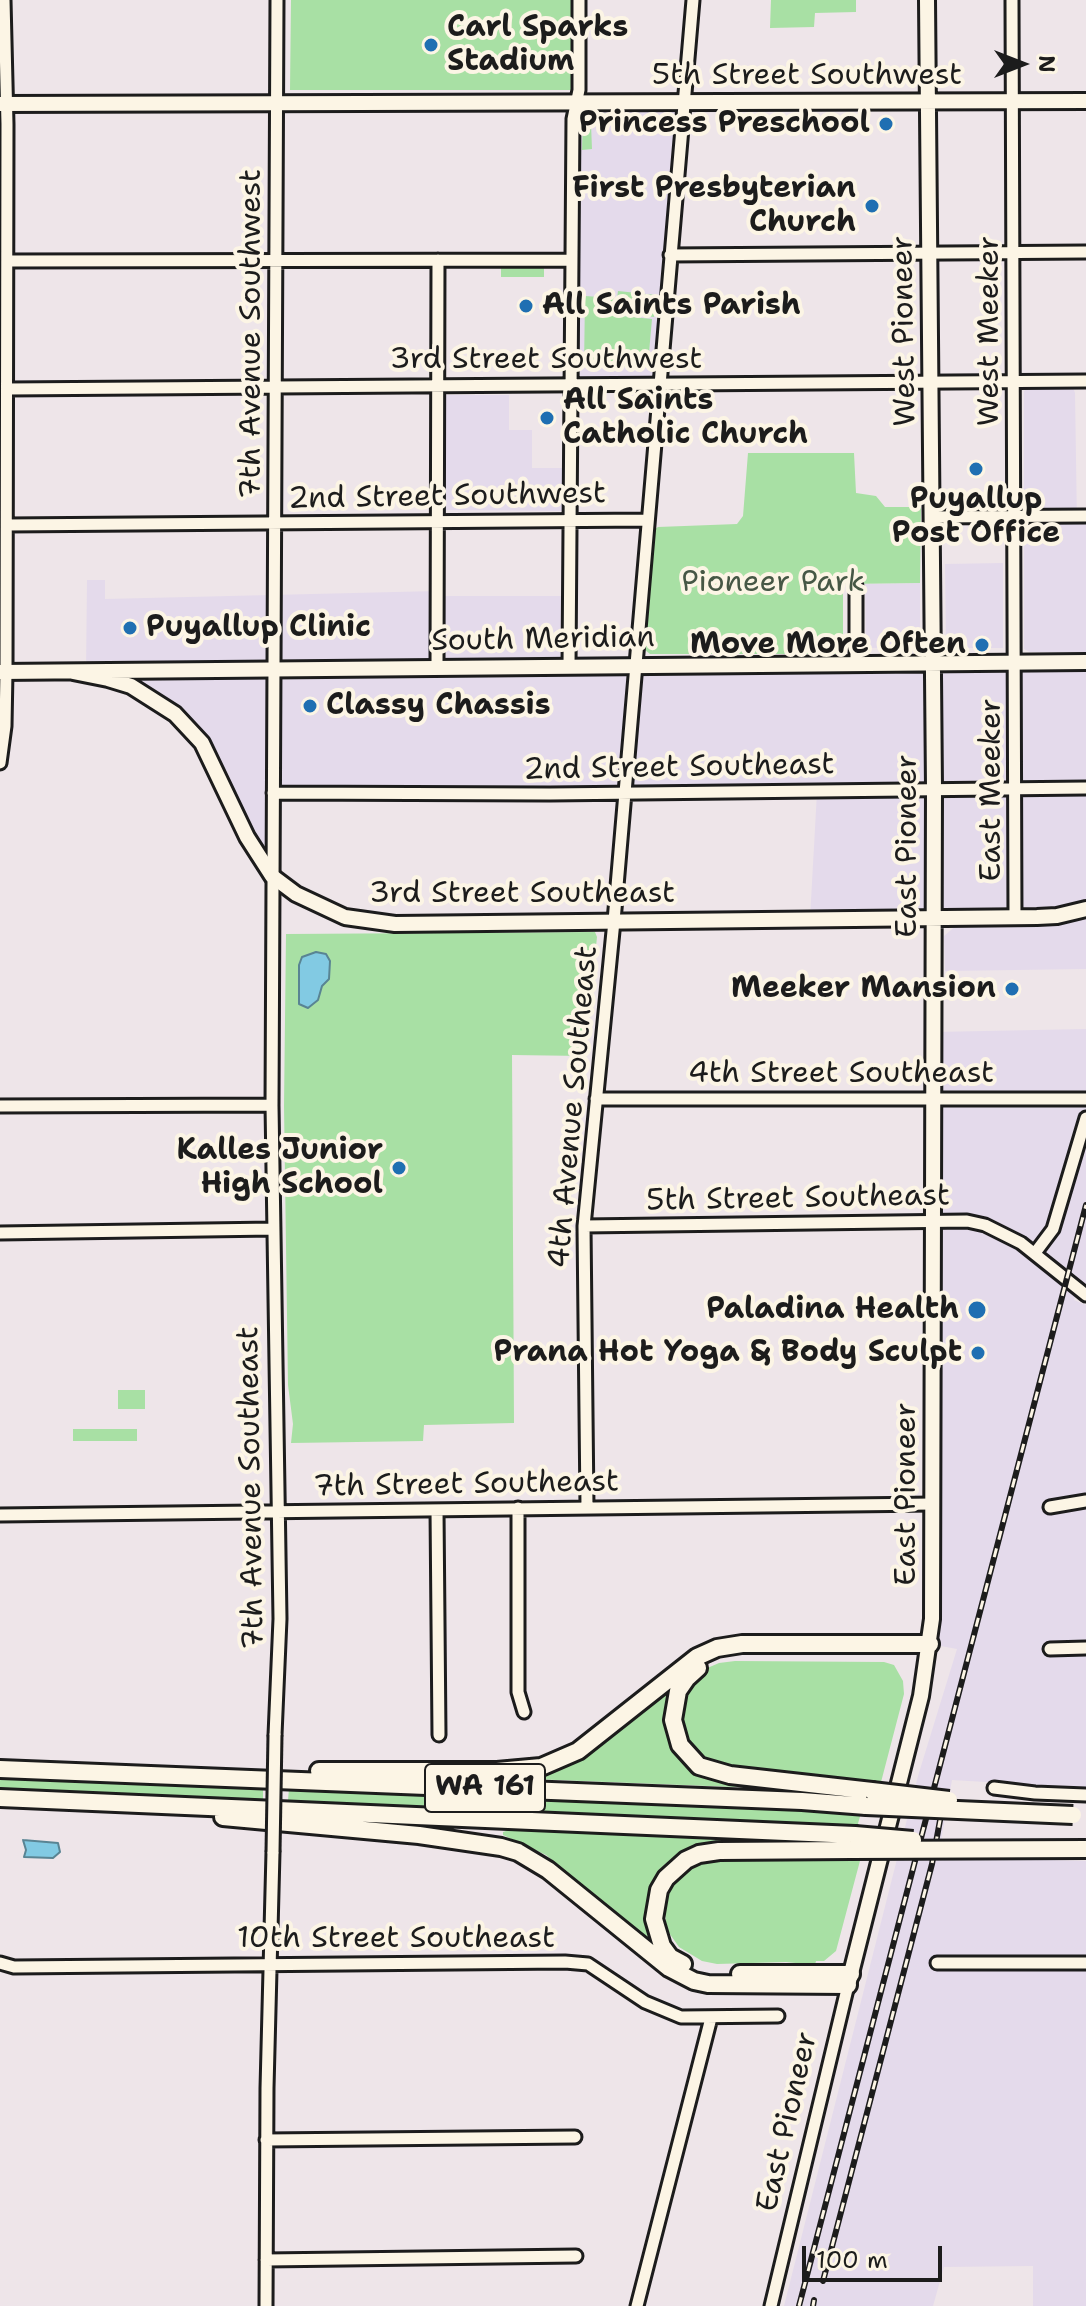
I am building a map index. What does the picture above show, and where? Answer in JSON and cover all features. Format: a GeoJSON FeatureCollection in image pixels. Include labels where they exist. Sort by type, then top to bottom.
{"type":"FeatureCollection","features":[{"type":"Feature","properties":{"kind":"highway"},"geometry":{"type":"LineString","coordinates":[[104,1773],[497,1771],[541,1767],[578,1751],[697,1657],[717,1648],[742,1644],[930,1649]]}},
{"type":"Feature","properties":{"kind":"highway"},"geometry":{"type":"LineString","coordinates":[[930,1649],[731,1654],[700,1667],[687,1678],[678,1691],[674,1710],[675,1732],[684,1752],[699,1766],[730,1775],[869,1798],[1080,1815]]}},
{"type":"Feature","properties":{"kind":"highway","name":"WA 161"},"geometry":{"type":"LineString","coordinates":[[0,1769],[802,1801],[869,1798]]}},
{"type":"Feature","properties":{"kind":"highway","name":"WA 161"},"geometry":{"type":"LineString","coordinates":[[0,1798],[853,1842],[1086,1849]]}},
{"type":"Feature","properties":{"kind":"highway"},"geometry":{"type":"LineString","coordinates":[[106,1802],[219,1817],[484,1842],[518,1852],[540,1864],[669,1968],[694,1981],[708,1984],[849,1980]]}},
{"type":"Feature","properties":{"kind":"highway"},"geometry":{"type":"LineString","coordinates":[[849,1980],[726,1974],[688,1968],[670,1957],[662,1946],[654,1919],[659,1890],[666,1878],[686,1860],[699,1854],[853,1842]]}},
{"type":"Feature","properties":{"kind":"main road","name":"West Pioneer"},"geometry":{"type":"LineString","coordinates":[[927,0],[933,663]]}},
{"type":"Feature","properties":{"kind":"main road","name":"5th Street Southwest"},"geometry":{"type":"LineString","coordinates":[[3,104],[1086,101]]}},
{"type":"Feature","properties":{"kind":"main road","name":"South Meridian"},"geometry":{"type":"LineString","coordinates":[[3,672],[1086,662]]}},
{"type":"Feature","properties":{"kind":"main road","name":"East Pioneer"},"geometry":{"type":"LineString","coordinates":[[849,1980],[921,1696],[930,1649],[934,1220],[933,663]]}},
{"type":"Feature","properties":{"kind":"main road","name":"3rd Street Southeast"},"geometry":{"type":"LineString","coordinates":[[73,672],[131,686],[165,706],[185,723],[202,743],[247,837],[272,876],[323,909],[356,919],[395,924],[1015,917],[1057,916],[1086,909]]}},
{"type":"Feature","properties":{"kind":"street"},"geometry":{"type":"LineString","coordinates":[[0,763],[5,726],[3,672],[7,525],[4,0]]}},
{"type":"Feature","properties":{"kind":"street","name":"7th Avenue Southwest"},"geometry":{"type":"LineString","coordinates":[[273,669],[277,0]]}},
{"type":"Feature","properties":{"kind":"street"},"geometry":{"type":"LineString","coordinates":[[569,666],[573,119],[577,101],[579,0]]}},
{"type":"Feature","properties":{"kind":"street","name":"4th Avenue Southeast"},"geometry":{"type":"LineString","coordinates":[[587,1507],[584,1226],[614,921],[693,0]]}},
{"type":"Feature","properties":{"kind":"street","name":"West Meeker"},"geometry":{"type":"LineString","coordinates":[[1012,0],[1016,662]]}},
{"type":"Feature","properties":{"kind":"street"},"geometry":{"type":"LineString","coordinates":[[670,255],[1086,252]]}},
{"type":"Feature","properties":{"kind":"street"},"geometry":{"type":"LineString","coordinates":[[437,667],[438,260]]}},
{"type":"Feature","properties":{"kind":"street"},"geometry":{"type":"LineString","coordinates":[[7,261],[572,260]]}},
{"type":"Feature","properties":{"kind":"street","name":"3rd Street Southwest"},"geometry":{"type":"LineString","coordinates":[[7,389],[1086,381]]}},
{"type":"Feature","properties":{"kind":"street"},"geometry":{"type":"LineString","coordinates":[[932,517],[1086,516]]}},
{"type":"Feature","properties":{"kind":"street","name":"2nd Street Southwest"},"geometry":{"type":"LineString","coordinates":[[7,525],[647,520]]}},
{"type":"Feature","properties":{"kind":"street"},"geometry":{"type":"LineString","coordinates":[[856,586],[856,663]]}},
{"type":"Feature","properties":{"kind":"street","name":"East Meeker"},"geometry":{"type":"LineString","coordinates":[[1015,917],[1016,662]]}},
{"type":"Feature","properties":{"kind":"street","name":"7th Avenue Southeast"},"geometry":{"type":"LineString","coordinates":[[266,2306],[269,1964],[280,1619],[272,1105],[273,669]]}},
{"type":"Feature","properties":{"kind":"street","name":"2nd Street Southeast"},"geometry":{"type":"LineString","coordinates":[[273,793],[1086,788]]}},
{"type":"Feature","properties":{"kind":"street","name":"4th Street Southeast"},"geometry":{"type":"LineString","coordinates":[[596,1099],[1086,1099]]}},
{"type":"Feature","properties":{"kind":"street"},"geometry":{"type":"LineString","coordinates":[[0,1106],[272,1105]]}},
{"type":"Feature","properties":{"kind":"street"},"geometry":{"type":"LineString","coordinates":[[1035,1253],[1053,1229],[1086,1118]]}},
{"type":"Feature","properties":{"kind":"street","name":"5th Street Southeast"},"geometry":{"type":"LineString","coordinates":[[584,1226],[959,1220],[1003,1232],[1035,1253],[1086,1295]]}},
{"type":"Feature","properties":{"kind":"street"},"geometry":{"type":"LineString","coordinates":[[0,1233],[273,1229]]}},
{"type":"Feature","properties":{"kind":"street"},"geometry":{"type":"LineString","coordinates":[[1050,1507],[1086,1501]]}},
{"type":"Feature","properties":{"kind":"street","name":"7th Street Southeast"},"geometry":{"type":"LineString","coordinates":[[0,1515],[933,1504]]}},
{"type":"Feature","properties":{"kind":"street"},"geometry":{"type":"LineString","coordinates":[[518,1508],[518,1692],[524,1712]]}},
{"type":"Feature","properties":{"kind":"street"},"geometry":{"type":"LineString","coordinates":[[437,1510],[439,1735]]}},
{"type":"Feature","properties":{"kind":"street"},"geometry":{"type":"LineString","coordinates":[[1050,1649],[1086,1648]]}},
{"type":"Feature","properties":{"kind":"street"},"geometry":{"type":"LineString","coordinates":[[994,1788],[1086,1795]]}},
{"type":"Feature","properties":{"kind":"street","name":"10th Street Southeast"},"geometry":{"type":"LineString","coordinates":[[0,1964],[14,1967],[565,1962],[588,1964],[645,2002],[681,2017],[778,2016]]}},
{"type":"Feature","properties":{"kind":"street"},"geometry":{"type":"LineString","coordinates":[[937,1963],[1086,1963]]}},
{"type":"Feature","properties":{"kind":"street","name":"East Pioneer"},"geometry":{"type":"LineString","coordinates":[[771,2306],[849,1980]]}},
{"type":"Feature","properties":{"kind":"street"},"geometry":{"type":"LineString","coordinates":[[637,2306],[711,2018]]}},
{"type":"Feature","properties":{"kind":"street"},"geometry":{"type":"LineString","coordinates":[[266,2140],[575,2137]]}},
{"type":"Feature","properties":{"kind":"street"},"geometry":{"type":"LineString","coordinates":[[266,2260],[576,2256]]}},
{"type":"Feature","properties":{"kind":"shaded area"},"geometry":{"type":"Polygon","coordinates":[[[577,101],[684,101],[659,383],[571,384],[577,101]]]}},
{"type":"Feature","properties":{"kind":"shaded area"},"geometry":{"type":"Polygon","coordinates":[[[1030,387],[1073,387],[1075,393],[1077,524],[1086,524],[1086,652],[1030,652],[1024,649],[1024,391],[1030,387]]]}},
{"type":"Feature","properties":{"kind":"shaded area"},"geometry":{"type":"Polygon","coordinates":[[[446,395],[509,395],[509,430],[532,430],[532,468],[564,468],[563,511],[446,510],[446,395]]]}},
{"type":"Feature","properties":{"kind":"shaded area"},"geometry":{"type":"Polygon","coordinates":[[[1003,563],[1003,648],[946,648],[945,564],[1003,563]]]}},
{"type":"Feature","properties":{"kind":"shaded area"},"geometry":{"type":"Polygon","coordinates":[[[87,580],[105,580],[105,599],[437,591],[437,596],[570,596],[569,666],[1086,662],[1086,969],[945,971],[944,936],[958,924],[810,919],[817,792],[274,793],[272,876],[210,757],[175,714],[86,672],[87,580]]]}},
{"type":"Feature","properties":{"kind":"shaded area"},"geometry":{"type":"Polygon","coordinates":[[[920,583],[920,647],[866,648],[865,584],[920,583]]]}},
{"type":"Feature","properties":{"kind":"shaded area"},"geometry":{"type":"Polygon","coordinates":[[[1086,1029],[1086,1295],[1077,1289],[1074,1300],[1086,1305],[1086,1788],[952,1780],[938,1857],[1086,1861],[1086,2306],[1033,2306],[1033,2266],[944,2267],[933,2306],[784,2306],[918,1776],[957,1649],[930,1644],[934,1032],[1086,1029]]]}},
{"type":"Feature","properties":{"kind":"green space","name":"Carl Sparks Stadium"},"geometry":{"type":"Polygon","coordinates":[[[291,0],[572,0],[572,90],[290,90],[291,0]]]}},
{"type":"Feature","properties":{"kind":"green space"},"geometry":{"type":"Polygon","coordinates":[[[771,0],[856,0],[856,12],[815,13],[814,27],[770,28],[771,0]]]}},
{"type":"Feature","properties":{"kind":"green space"},"geometry":{"type":"Polygon","coordinates":[[[588,113],[624,116],[598,119],[591,124],[592,149],[582,150],[583,118],[588,113]]]}},
{"type":"Feature","properties":{"kind":"green space"},"geometry":{"type":"Polygon","coordinates":[[[501,268],[544,268],[544,277],[501,277],[501,268]]]}},
{"type":"Feature","properties":{"kind":"green space"},"geometry":{"type":"Polygon","coordinates":[[[618,291],[656,295],[654,317],[615,313],[618,291]]]}},
{"type":"Feature","properties":{"kind":"green space"},"geometry":{"type":"Polygon","coordinates":[[[585,296],[614,298],[613,315],[652,319],[646,367],[584,367],[585,296]]]}},
{"type":"Feature","properties":{"kind":"green space","name":"Pioneer Park"},"geometry":{"type":"Polygon","coordinates":[[[748,453],[854,453],[856,493],[876,496],[885,507],[921,507],[920,583],[843,584],[843,645],[837,654],[650,654],[645,650],[644,641],[655,529],[737,524],[743,516],[748,453]]]}},
{"type":"Feature","properties":{"kind":"green space","name":"Kalles Junior High School"},"geometry":{"type":"Polygon","coordinates":[[[595,932],[597,937],[584,1056],[512,1055],[514,1423],[424,1425],[423,1441],[291,1443],[284,1106],[286,934],[595,932]]]}},
{"type":"Feature","properties":{"kind":"green space"},"geometry":{"type":"Polygon","coordinates":[[[118,1390],[145,1390],[145,1409],[118,1409],[118,1390]]]}},
{"type":"Feature","properties":{"kind":"green space"},"geometry":{"type":"Polygon","coordinates":[[[73,1429],[137,1429],[137,1441],[73,1441],[73,1429]]]}},
{"type":"Feature","properties":{"kind":"green space"},"geometry":{"type":"Polygon","coordinates":[[[735,1661],[884,1662],[894,1665],[903,1681],[904,1694],[880,1786],[724,1765],[697,1751],[683,1730],[681,1718],[686,1690],[705,1669],[735,1661]]]}},
{"type":"Feature","properties":{"kind":"green space"},"geometry":{"type":"Polygon","coordinates":[[[676,1679],[665,1704],[664,1719],[666,1735],[685,1763],[697,1771],[783,1789],[506,1778],[560,1767],[578,1760],[613,1735],[676,1679]]]}},
{"type":"Feature","properties":{"kind":"green space"},"geometry":{"type":"Polygon","coordinates":[[[0,1777],[263,1786],[263,1800],[0,1789],[0,1777]]]}},
{"type":"Feature","properties":{"kind":"green space"},"geometry":{"type":"Polygon","coordinates":[[[289,1789],[861,1813],[857,1827],[288,1800],[289,1789]]]}},
{"type":"Feature","properties":{"kind":"green space"},"geometry":{"type":"Polygon","coordinates":[[[509,1830],[752,1840],[692,1848],[676,1855],[662,1867],[651,1886],[647,1909],[650,1929],[658,1948],[546,1855],[503,1835],[509,1830]]]}},
{"type":"Feature","properties":{"kind":"green space"},"geometry":{"type":"Polygon","coordinates":[[[861,1857],[836,1951],[824,1961],[816,1961],[815,1965],[786,1962],[717,1964],[702,1961],[679,1947],[667,1930],[664,1906],[667,1892],[673,1881],[693,1864],[735,1858],[861,1857]]]}},
{"type":"Feature","properties":{"kind":"water"},"geometry":{"type":"Polygon","coordinates":[[[316,952],[326,954],[330,961],[329,979],[322,986],[318,1000],[308,1008],[299,1004],[299,965],[302,957],[316,952]]]}},
{"type":"Feature","properties":{"kind":"water"},"geometry":{"type":"Polygon","coordinates":[[[23,1840],[58,1843],[60,1852],[53,1858],[24,1857],[26,1850],[23,1840]]]}},
{"type":"Feature","properties":{"kind":"railway"},"geometry":{"type":"LineString","coordinates":[[799,2306],[1086,1205]]}},
{"type":"Feature","properties":{"kind":"railway"},"geometry":{"type":"LineString","coordinates":[[823,2281],[932,1864],[943,1804]]}},
{"type":"Feature","properties":{"kind":"railway"},"geometry":{"type":"LineString","coordinates":[[813,2306],[814,2300]]}},
{"type":"Feature","properties":{"kind":"place","name":"Carl Sparks Stadium"},"geometry":{"type":"Point","coordinates":[431,45]}},
{"type":"Feature","properties":{"kind":"place","name":"Princess Preschool"},"geometry":{"type":"Point","coordinates":[886,124]}},
{"type":"Feature","properties":{"kind":"place","name":"First Presbyterian Church"},"geometry":{"type":"Point","coordinates":[872,206]}},
{"type":"Feature","properties":{"kind":"place","name":"All Saints Parish"},"geometry":{"type":"Point","coordinates":[526,306]}},
{"type":"Feature","properties":{"kind":"place","name":"All Saints Catholic Church"},"geometry":{"type":"Point","coordinates":[547,418]}},
{"type":"Feature","properties":{"kind":"place","name":"Puyallup Post Office"},"geometry":{"type":"Point","coordinates":[976,469]}},
{"type":"Feature","properties":{"kind":"place","name":"Puyallup Clinic"},"geometry":{"type":"Point","coordinates":[130,628]}},
{"type":"Feature","properties":{"kind":"place","name":"Move More Often"},"geometry":{"type":"Point","coordinates":[982,645]}},
{"type":"Feature","properties":{"kind":"place","name":"Classy Chassis"},"geometry":{"type":"Point","coordinates":[310,706]}},
{"type":"Feature","properties":{"kind":"place","name":"Meeker Mansion"},"geometry":{"type":"Point","coordinates":[1012,989]}},
{"type":"Feature","properties":{"kind":"place","name":"Kalles Junior High School"},"geometry":{"type":"Point","coordinates":[399,1168]}},
{"type":"Feature","properties":{"kind":"place","name":"Paladina Health"},"geometry":{"type":"Point","coordinates":[977,1310]}},
{"type":"Feature","properties":{"kind":"place","name":"Prana Hot Yoga & Body Sculpt"},"geometry":{"type":"Point","coordinates":[978,1353]}}]}
